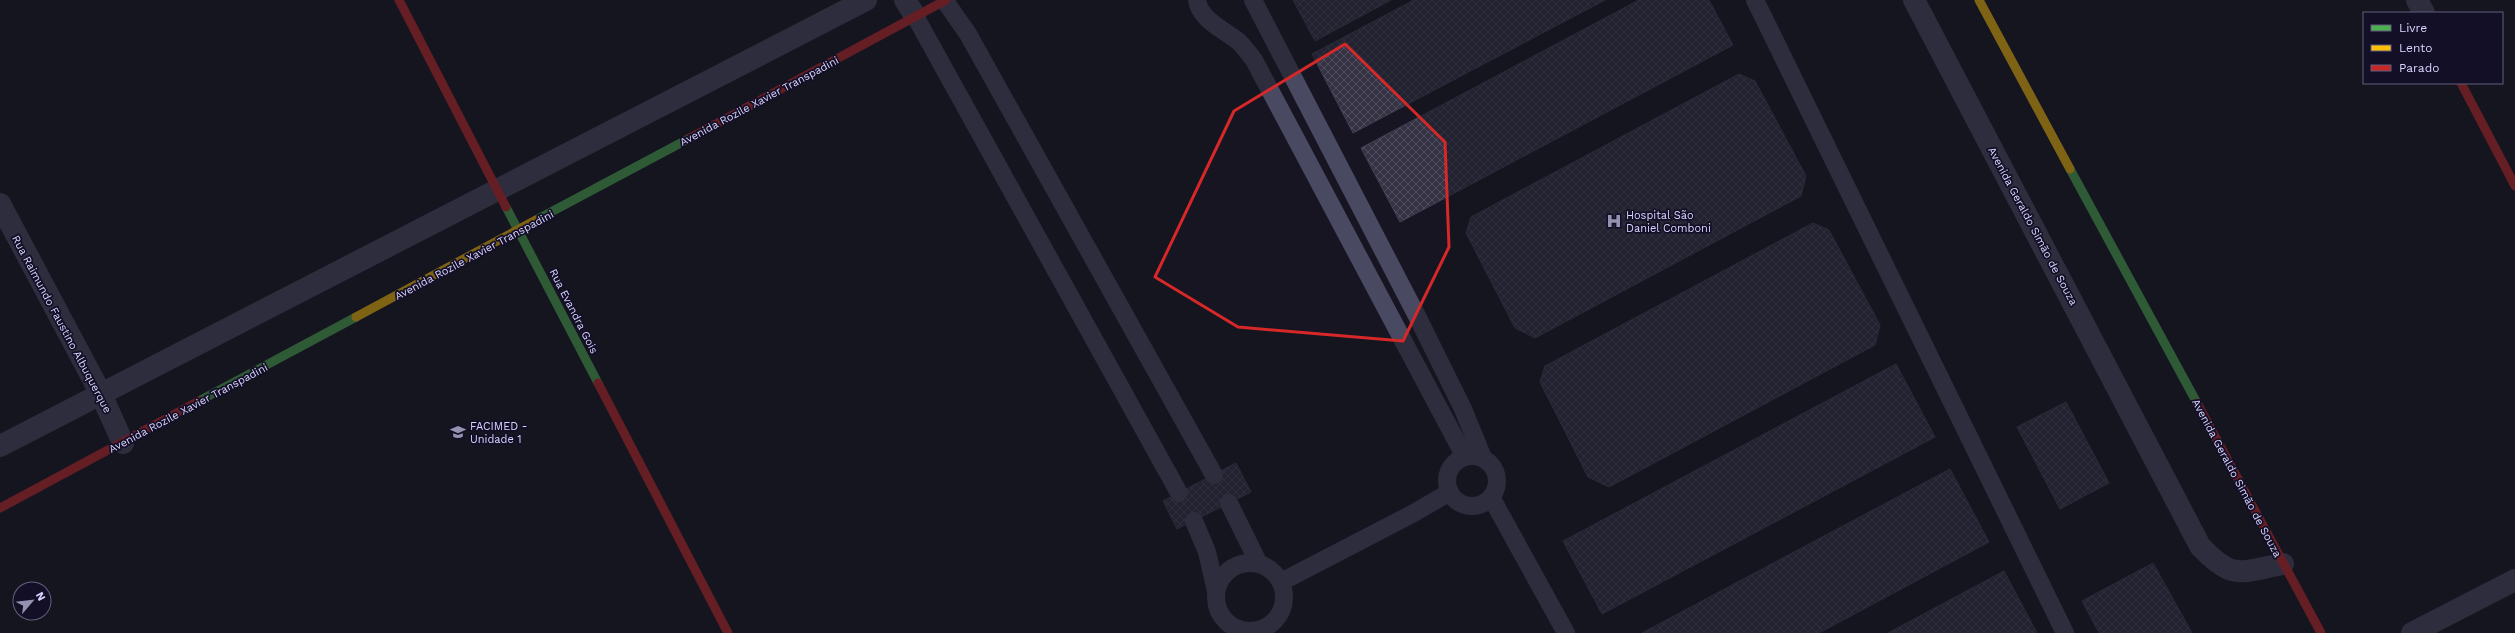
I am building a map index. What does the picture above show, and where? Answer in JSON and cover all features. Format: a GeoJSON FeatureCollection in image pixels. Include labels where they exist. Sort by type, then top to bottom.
{"type":"FeatureCollection","features":[{"type":"Feature","properties":{"kind":"street","name":"Rua Evandra Gois"},"geometry":{"type":"LineString","coordinates":[[399,0],[728,633]]}},
{"type":"Feature","properties":{"kind":"street"},"geometry":{"type":"LineString","coordinates":[[0,446],[496,189],[866,0]]}},
{"type":"Feature","properties":{"kind":"street","name":"Avenida Rozile Xavier Transpadini"},"geometry":{"type":"LineString","coordinates":[[0,508],[518,231],[910,8],[946,0]]}},
{"type":"Feature","properties":{"kind":"street","name":"Avenida Geraldo Simão de Souza"},"geometry":{"type":"LineString","coordinates":[[1914,0],[2200,546],[2218,565],[2238,573],[2283,564],[1979,0]]}},
{"type":"Feature","properties":{"kind":"street"},"geometry":{"type":"LineString","coordinates":[[2417,0],[2423,12]]}},
{"type":"Feature","properties":{"kind":"street"},"geometry":{"type":"LineString","coordinates":[[2462,84],[2515,186]]}},
{"type":"Feature","properties":{"kind":"street","name":"Rua Raimundo Faustino Albuquerque"},"geometry":{"type":"LineString","coordinates":[[0,204],[101,394],[124,443]]}},
{"type":"Feature","properties":{"kind":"street"},"geometry":{"type":"LineString","coordinates":[[2283,564],[2321,633]]}},
{"type":"Feature","properties":{"kind":"street"},"geometry":{"type":"LineString","coordinates":[[2412,633],[2515,580]]}},
{"type":"Feature","properties":{"kind":"lane"},"geometry":{"type":"LineString","coordinates":[[946,0],[968,34],[1214,475]]}},
{"type":"Feature","properties":{"kind":"lane"},"geometry":{"type":"LineString","coordinates":[[1197,0],[1198,9],[1218,28],[1239,41],[1254,60],[1474,457],[1495,471],[1497,480],[1491,497],[1480,504],[1472,506],[1459,502],[1450,492],[1448,478],[1453,464],[1474,457]]}},
{"type":"Feature","properties":{"kind":"lane"},"geometry":{"type":"LineString","coordinates":[[1253,0],[1427,336],[1463,409],[1474,457]]}},
{"type":"Feature","properties":{"kind":"lane"},"geometry":{"type":"LineString","coordinates":[[1755,0],[2065,633]]}},
{"type":"Feature","properties":{"kind":"lane"},"geometry":{"type":"LineString","coordinates":[[910,8],[1179,493]]}},
{"type":"Feature","properties":{"kind":"lane"},"geometry":{"type":"LineString","coordinates":[[1280,582],[1412,514],[1450,492]]}},
{"type":"Feature","properties":{"kind":"lane"},"geometry":{"type":"LineString","coordinates":[[1491,497],[1566,633]]}},
{"type":"Feature","properties":{"kind":"lane"},"geometry":{"type":"LineString","coordinates":[[1229,503],[1259,564]]}},
{"type":"Feature","properties":{"kind":"lane"},"geometry":{"type":"LineString","coordinates":[[1194,520],[1207,552],[1216,591],[1216,606],[1223,619],[1234,628],[1248,632],[1262,629],[1274,622],[1282,610],[1285,596],[1280,582],[1272,570],[1259,564],[1245,563],[1231,568],[1221,578],[1216,591]]}},
{"type":"Feature","properties":{"kind":"highlighted area"},"geometry":{"type":"Polygon","coordinates":[[[1345,44],[1445,142],[1449,247],[1403,341],[1238,327],[1155,277],[1234,111],[1345,44]]]}},
{"type":"Feature","properties":{"kind":"building"},"geometry":{"type":"Polygon","coordinates":[[[1293,0],[1391,0],[1315,41],[1293,0]]]}},
{"type":"Feature","properties":{"kind":"building"},"geometry":{"type":"Polygon","coordinates":[[[1414,0],[1605,0],[1353,133],[1312,54],[1414,0]]]}},
{"type":"Feature","properties":{"kind":"building"},"geometry":{"type":"Polygon","coordinates":[[[1639,0],[1709,0],[1733,45],[1400,222],[1361,148],[1639,0]]]}},
{"type":"Feature","properties":{"kind":"building"},"geometry":{"type":"Polygon","coordinates":[[[1739,74],[1755,81],[1806,176],[1801,196],[1535,338],[1515,328],[1466,233],[1471,217],[1739,74]]]}},
{"type":"Feature","properties":{"kind":"building"},"geometry":{"type":"Polygon","coordinates":[[[1813,223],[1829,230],[1880,325],[1875,345],[1609,487],[1588,477],[1540,382],[1545,366],[1813,223]]]}},
{"type":"Feature","properties":{"kind":"building"},"geometry":{"type":"Polygon","coordinates":[[[1896,364],[1935,437],[1602,614],[1563,541],[1896,364]]]}},
{"type":"Feature","properties":{"kind":"building"},"geometry":{"type":"Polygon","coordinates":[[[2066,402],[2109,483],[2060,509],[2017,427],[2066,402]]]}},
{"type":"Feature","properties":{"kind":"building"},"geometry":{"type":"Polygon","coordinates":[[[1236,463],[1251,492],[1177,529],[1163,501],[1236,463]]]}},
{"type":"Feature","properties":{"kind":"building"},"geometry":{"type":"Polygon","coordinates":[[[1950,469],[1989,542],[1819,633],[1642,633],[1950,469]]]}},
{"type":"Feature","properties":{"kind":"building"},"geometry":{"type":"Polygon","coordinates":[[[2153,563],[2192,633],[2099,633],[2082,601],[2153,563]]]}},
{"type":"Feature","properties":{"kind":"building"},"geometry":{"type":"Polygon","coordinates":[[[2004,571],[2037,633],[1888,633],[2004,571]]]}},
{"type":"Feature","properties":{"kind":"traffic: fast"},"geometry":{"type":"LineString","coordinates":[[536,220],[690,138]]}},
{"type":"Feature","properties":{"kind":"traffic: fast"},"geometry":{"type":"LineString","coordinates":[[2070,169],[2197,403]]}},
{"type":"Feature","properties":{"kind":"traffic: fast"},"geometry":{"type":"LineString","coordinates":[[506,207],[598,383]]}},
{"type":"Feature","properties":{"kind":"traffic: fast"},"geometry":{"type":"LineString","coordinates":[[199,401],[356,317]]}},
{"type":"Feature","properties":{"kind":"traffic: slow"},"geometry":{"type":"LineString","coordinates":[[1979,0],[2070,169]]}},
{"type":"Feature","properties":{"kind":"traffic: slow"},"geometry":{"type":"LineString","coordinates":[[356,317],[536,220]]}},
{"type":"Feature","properties":{"kind":"traffic: jam"},"geometry":{"type":"LineString","coordinates":[[399,0],[506,207]]}},
{"type":"Feature","properties":{"kind":"traffic: jam"},"geometry":{"type":"LineString","coordinates":[[690,138],[946,0]]}},
{"type":"Feature","properties":{"kind":"traffic: jam"},"geometry":{"type":"LineString","coordinates":[[2462,84],[2515,186]]}},
{"type":"Feature","properties":{"kind":"traffic: jam"},"geometry":{"type":"LineString","coordinates":[[598,383],[728,633]]}},
{"type":"Feature","properties":{"kind":"traffic: jam"},"geometry":{"type":"LineString","coordinates":[[0,508],[199,401]]}},
{"type":"Feature","properties":{"kind":"traffic: jam"},"geometry":{"type":"LineString","coordinates":[[2197,403],[2321,633]]}},
{"type":"Feature","properties":{"kind":"place","name":"Hospital São Daniel Comboni"},"geometry":{"type":"Point","coordinates":[1614,221]}},
{"type":"Feature","properties":{"kind":"place","name":"FACIMED - Unidade 1"},"geometry":{"type":"Point","coordinates":[458,432]}}]}
